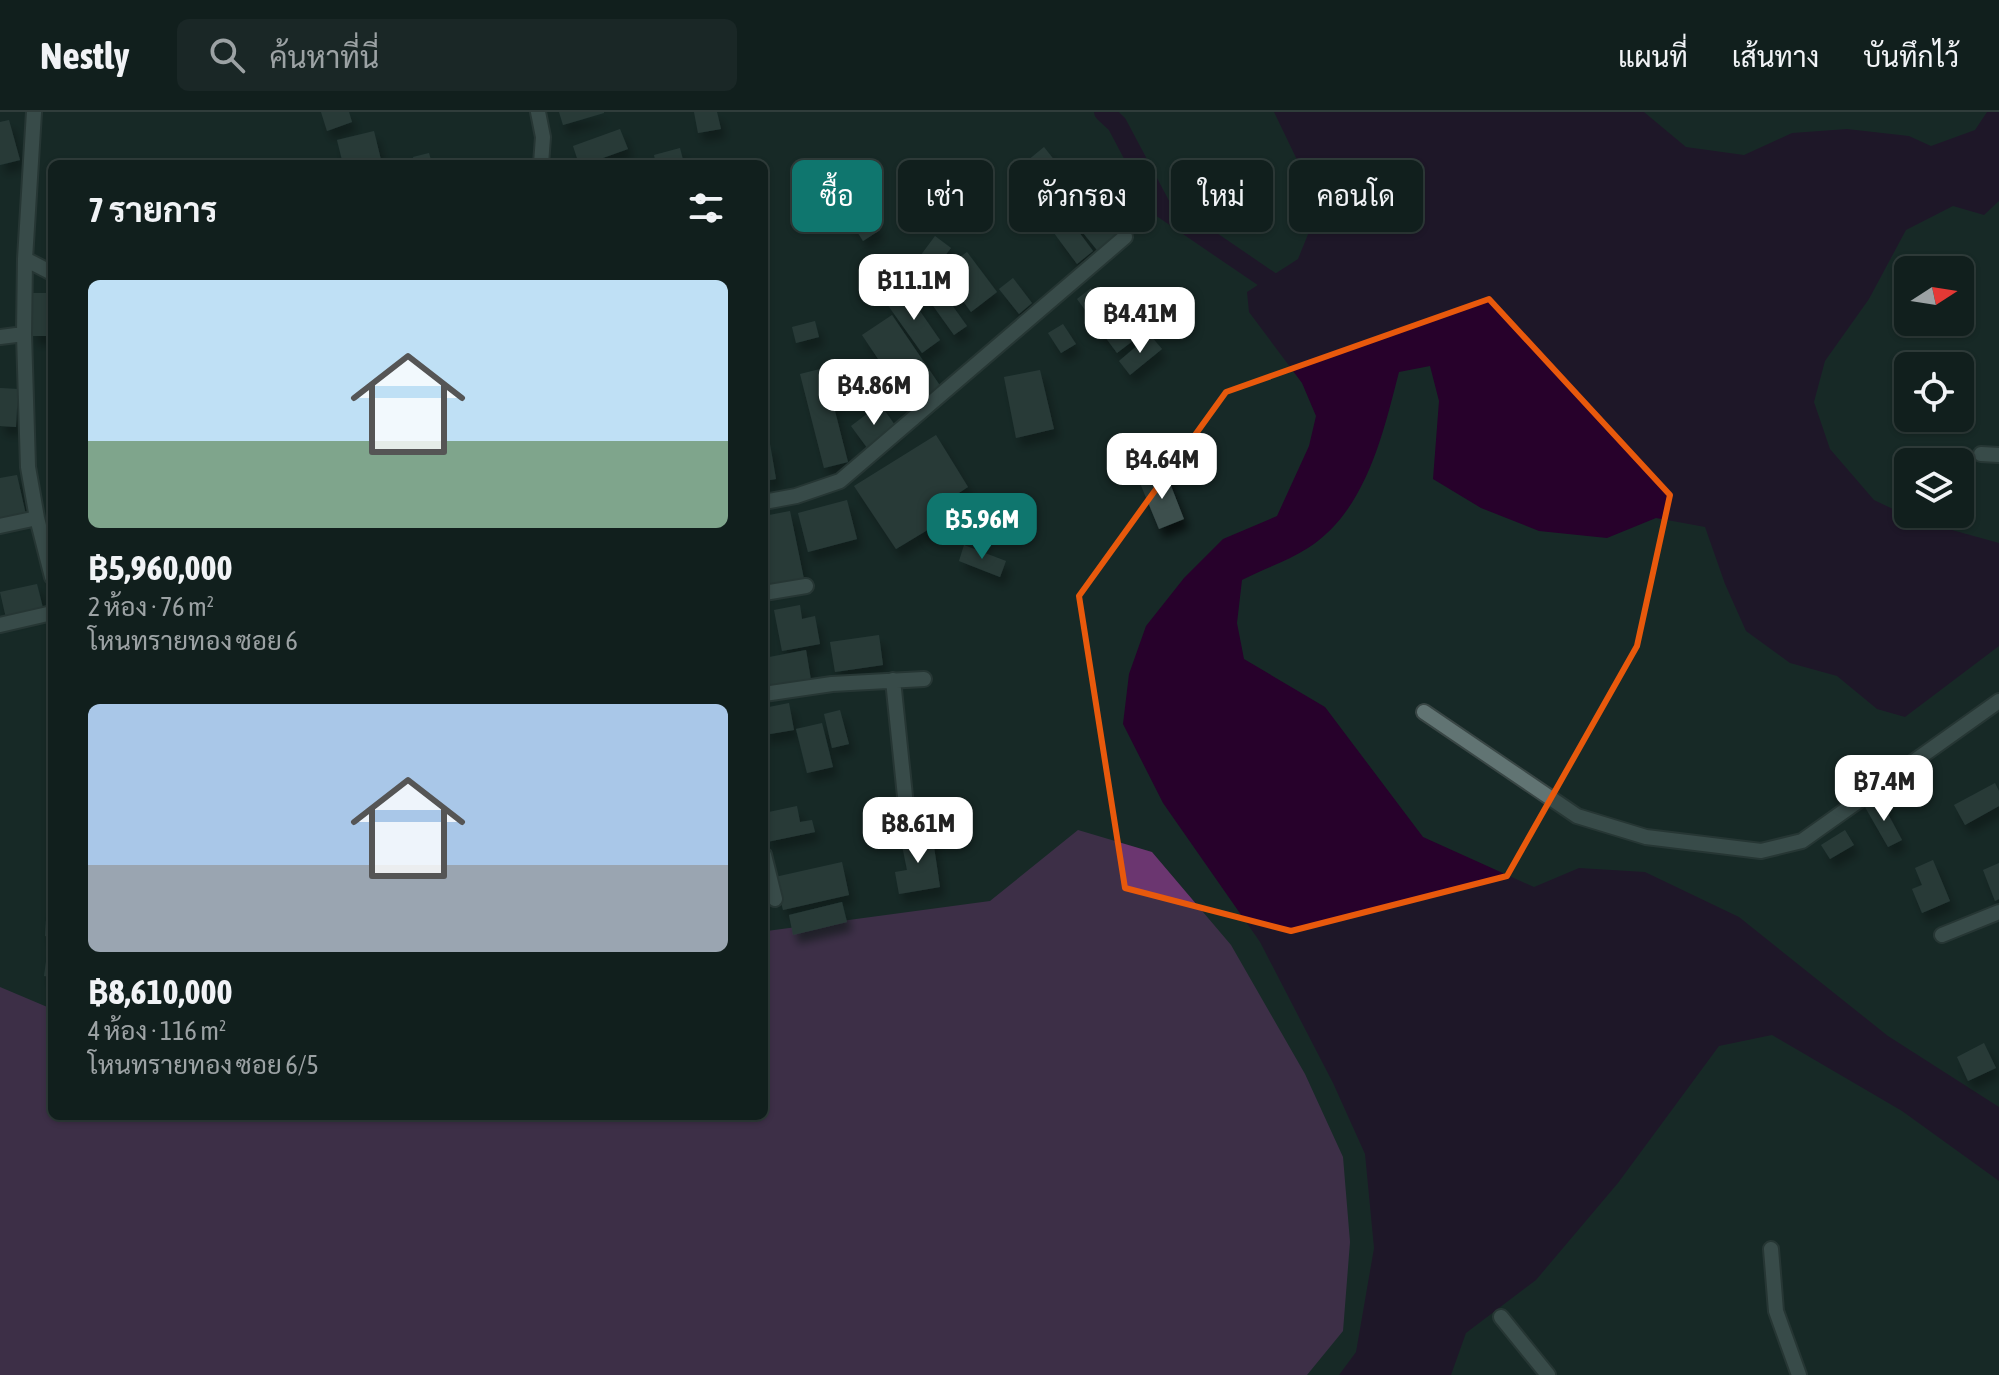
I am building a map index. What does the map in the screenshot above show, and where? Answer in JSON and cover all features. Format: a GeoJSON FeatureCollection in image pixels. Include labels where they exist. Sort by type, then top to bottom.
{"type":"FeatureCollection","features":[{"type":"Feature","properties":{"kind":"street"},"geometry":{"type":"LineString","coordinates":[[34,112],[25,259],[28,467],[48,561]]}},
{"type":"Feature","properties":{"kind":"street"},"geometry":{"type":"LineString","coordinates":[[538,112],[543,137],[541,160]]}},
{"type":"Feature","properties":{"kind":"street"},"geometry":{"type":"LineString","coordinates":[[768,501],[796,496],[840,481],[1125,237]]}},
{"type":"Feature","properties":{"kind":"street"},"geometry":{"type":"LineString","coordinates":[[25,259],[48,271]]}},
{"type":"Feature","properties":{"kind":"street"},"geometry":{"type":"LineString","coordinates":[[0,337],[24,334]]}},
{"type":"Feature","properties":{"kind":"street"},"geometry":{"type":"LineString","coordinates":[[1981,454],[1999,455]]}},
{"type":"Feature","properties":{"kind":"street"},"geometry":{"type":"LineString","coordinates":[[0,526],[37,518]]}},
{"type":"Feature","properties":{"kind":"street"},"geometry":{"type":"LineString","coordinates":[[768,592],[806,586]]}},
{"type":"Feature","properties":{"kind":"street"},"geometry":{"type":"LineString","coordinates":[[0,625],[48,614]]}},
{"type":"Feature","properties":{"kind":"street"},"geometry":{"type":"LineString","coordinates":[[768,693],[832,684],[924,679]]}},
{"type":"Feature","properties":{"kind":"street"},"geometry":{"type":"LineString","coordinates":[[893,680],[906,806],[921,822],[950,820]]}},
{"type":"Feature","properties":{"kind":"street"},"geometry":{"type":"LineString","coordinates":[[1424,712],[1577,816],[1646,837],[1761,851],[1802,841],[1999,701]]}},
{"type":"Feature","properties":{"kind":"street"},"geometry":{"type":"LineString","coordinates":[[768,871],[775,899]]}},
{"type":"Feature","properties":{"kind":"street"},"geometry":{"type":"LineString","coordinates":[[1942,935],[1999,912]]}},
{"type":"Feature","properties":{"kind":"street"},"geometry":{"type":"LineString","coordinates":[[1771,1249],[1776,1311],[1799,1375]]}},
{"type":"Feature","properties":{"kind":"street"},"geometry":{"type":"LineString","coordinates":[[1501,1317],[1548,1375]]}},
{"type":"Feature","properties":{"kind":"highlighted area"},"geometry":{"type":"Polygon","coordinates":[[[1489,299],[1670,495],[1637,646],[1507,876],[1291,931],[1125,888],[1079,596],[1226,392],[1489,299]]]}},
{"type":"Feature","properties":{"kind":"shaded area"},"geometry":{"type":"Polygon","coordinates":[[[1274,112],[1644,112],[1686,147],[1744,155],[1792,133],[1847,129],[1909,136],[1931,146],[1975,130],[1987,112],[1999,112],[1999,201],[1984,215],[1953,206],[1906,230],[1869,299],[1825,361],[1814,402],[1830,449],[1874,500],[1894,510],[1894,528],[1945,528],[1999,543],[1999,646],[1905,717],[1877,709],[1837,676],[1790,663],[1746,631],[1705,527],[1656,518],[1607,538],[1539,531],[1481,508],[1433,479],[1439,401],[1430,366],[1399,372],[1369,469],[1344,514],[1308,548],[1242,580],[1237,623],[1244,659],[1325,707],[1423,837],[1534,887],[1579,868],[1645,872],[1739,917],[1888,1036],[1999,1107],[1999,1181],[1902,1111],[1772,1035],[1719,1046],[1618,1183],[1536,1280],[1466,1333],[1451,1375],[1339,1375],[1356,1352],[1374,1248],[1365,1154],[1333,1083],[1260,942],[1163,803],[1123,724],[1129,674],[1146,626],[1184,578],[1223,539],[1277,516],[1309,446],[1316,416],[1302,383],[1249,312],[1247,292],[1298,259],[1309,232],[1423,232],[1423,160],[1297,160],[1274,112]]]}},
{"type":"Feature","properties":{"kind":"shaded area"},"geometry":{"type":"Polygon","coordinates":[[[1078,830],[1152,852],[1231,945],[1305,1074],[1343,1157],[1350,1242],[1343,1331],[1307,1375],[0,1375],[0,987],[48,1007],[48,1120],[768,1120],[768,931],[990,901],[1078,830]]]}},
{"type":"Feature","properties":{"kind":"building"},"geometry":{"type":"Polygon","coordinates":[[[321,112],[349,112],[352,122],[327,131],[321,112]]]}},
{"type":"Feature","properties":{"kind":"building"},"geometry":{"type":"Polygon","coordinates":[[[559,112],[604,112],[604,113],[563,125],[559,112]]]}},
{"type":"Feature","properties":{"kind":"building"},"geometry":{"type":"Polygon","coordinates":[[[694,112],[717,112],[721,129],[698,133],[694,112]]]}},
{"type":"Feature","properties":{"kind":"building"},"geometry":{"type":"Polygon","coordinates":[[[9,120],[20,160],[0,165],[0,122],[9,120]]]}},
{"type":"Feature","properties":{"kind":"building"},"geometry":{"type":"Polygon","coordinates":[[[620,129],[628,149],[597,160],[578,160],[573,146],[620,129]]]}},
{"type":"Feature","properties":{"kind":"building"},"geometry":{"type":"Polygon","coordinates":[[[374,131],[381,160],[342,160],[337,140],[374,131]]]}},
{"type":"Feature","properties":{"kind":"building"},"geometry":{"type":"Polygon","coordinates":[[[1044,147],[1054,160],[1028,160],[1044,147]]]}},
{"type":"Feature","properties":{"kind":"building"},"geometry":{"type":"Polygon","coordinates":[[[680,148],[683,160],[655,160],[654,155],[680,148]]]}},
{"type":"Feature","properties":{"kind":"building"},"geometry":{"type":"Polygon","coordinates":[[[429,153],[431,160],[414,160],[413,157],[429,153]]]}},
{"type":"Feature","properties":{"kind":"building"},"geometry":{"type":"Polygon","coordinates":[[[857,232],[877,232],[863,241],[857,232]]]}},
{"type":"Feature","properties":{"kind":"building"},"geometry":{"type":"Polygon","coordinates":[[[1079,232],[1093,251],[1077,264],[1054,233],[1079,232]]]}},
{"type":"Feature","properties":{"kind":"building"},"geometry":{"type":"Polygon","coordinates":[[[1086,232],[1119,232],[1097,250],[1084,234],[1086,232]]]}},
{"type":"Feature","properties":{"kind":"building"},"geometry":{"type":"Polygon","coordinates":[[[935,236],[951,248],[933,271],[918,259],[935,236]]]}},
{"type":"Feature","properties":{"kind":"building"},"geometry":{"type":"Polygon","coordinates":[[[967,252],[997,292],[971,312],[941,271],[967,252]]]}},
{"type":"Feature","properties":{"kind":"building"},"geometry":{"type":"Polygon","coordinates":[[[929,273],[967,326],[954,335],[916,282],[929,273]]]}},
{"type":"Feature","properties":{"kind":"building"},"geometry":{"type":"Polygon","coordinates":[[[1013,278],[1032,303],[1019,314],[999,289],[1013,278]]]}},
{"type":"Feature","properties":{"kind":"building"},"geometry":{"type":"Polygon","coordinates":[[[1091,288],[1115,321],[1131,309],[1147,330],[1117,353],[1077,299],[1091,288]]]}},
{"type":"Feature","properties":{"kind":"building"},"geometry":{"type":"Polygon","coordinates":[[[906,291],[940,340],[922,353],[887,304],[906,291]]]}},
{"type":"Feature","properties":{"kind":"building"},"geometry":{"type":"Polygon","coordinates":[[[31,293],[48,293],[48,336],[32,336],[31,293]]]}},
{"type":"Feature","properties":{"kind":"building"},"geometry":{"type":"Polygon","coordinates":[[[892,315],[941,387],[911,408],[862,335],[892,315]]]}},
{"type":"Feature","properties":{"kind":"building"},"geometry":{"type":"Polygon","coordinates":[[[815,321],[819,337],[796,343],[792,327],[815,321]]]}},
{"type":"Feature","properties":{"kind":"building"},"geometry":{"type":"Polygon","coordinates":[[[1063,324],[1076,344],[1061,353],[1048,333],[1063,324]]]}},
{"type":"Feature","properties":{"kind":"building"},"geometry":{"type":"Polygon","coordinates":[[[1150,335],[1162,349],[1130,375],[1119,361],[1150,335]]]}},
{"type":"Feature","properties":{"kind":"building"},"geometry":{"type":"Polygon","coordinates":[[[824,368],[848,462],[824,468],[800,374],[824,368]]]}},
{"type":"Feature","properties":{"kind":"building"},"geometry":{"type":"Polygon","coordinates":[[[1040,370],[1054,429],[1016,438],[1004,377],[1040,370]]]}},
{"type":"Feature","properties":{"kind":"building"},"geometry":{"type":"Polygon","coordinates":[[[0,388],[18,389],[16,427],[0,426],[0,388]]]}},
{"type":"Feature","properties":{"kind":"building"},"geometry":{"type":"Polygon","coordinates":[[[880,404],[897,428],[868,449],[851,426],[880,404]]]}},
{"type":"Feature","properties":{"kind":"building"},"geometry":{"type":"Polygon","coordinates":[[[936,435],[968,487],[951,498],[959,511],[896,549],[854,486],[936,435]]]}},
{"type":"Feature","properties":{"kind":"building"},"geometry":{"type":"Polygon","coordinates":[[[768,444],[776,479],[768,480],[768,444]]]}},
{"type":"Feature","properties":{"kind":"building"},"geometry":{"type":"Polygon","coordinates":[[[1166,473],[1184,519],[1159,529],[1140,483],[1166,473]]]}},
{"type":"Feature","properties":{"kind":"building"},"geometry":{"type":"Polygon","coordinates":[[[17,475],[26,515],[0,520],[0,478],[17,475]]]}},
{"type":"Feature","properties":{"kind":"building"},"geometry":{"type":"Polygon","coordinates":[[[847,500],[857,539],[808,552],[798,513],[847,500]]]}},
{"type":"Feature","properties":{"kind":"building"},"geometry":{"type":"Polygon","coordinates":[[[790,511],[804,579],[768,587],[768,515],[790,511]]]}},
{"type":"Feature","properties":{"kind":"building"},"geometry":{"type":"Polygon","coordinates":[[[964,545],[1006,561],[1000,577],[959,561],[964,545]]]}},
{"type":"Feature","properties":{"kind":"building"},"geometry":{"type":"Polygon","coordinates":[[[37,584],[43,608],[6,618],[0,592],[37,584]]]}},
{"type":"Feature","properties":{"kind":"building"},"geometry":{"type":"Polygon","coordinates":[[[800,605],[802,619],[815,616],[820,644],[782,651],[774,610],[800,605]]]}},
{"type":"Feature","properties":{"kind":"building"},"geometry":{"type":"Polygon","coordinates":[[[879,635],[883,665],[835,672],[830,642],[879,635]]]}},
{"type":"Feature","properties":{"kind":"building"},"geometry":{"type":"Polygon","coordinates":[[[806,650],[811,680],[768,688],[768,657],[806,650]]]}},
{"type":"Feature","properties":{"kind":"building"},"geometry":{"type":"Polygon","coordinates":[[[789,703],[794,730],[768,734],[768,707],[789,703]]]}},
{"type":"Feature","properties":{"kind":"building"},"geometry":{"type":"Polygon","coordinates":[[[840,710],[849,744],[832,748],[824,714],[840,710]]]}},
{"type":"Feature","properties":{"kind":"building"},"geometry":{"type":"Polygon","coordinates":[[[822,723],[833,767],[807,773],[796,729],[822,723]]]}},
{"type":"Feature","properties":{"kind":"building"},"geometry":{"type":"Polygon","coordinates":[[[1995,783],[1999,791],[1999,806],[1965,825],[1954,805],[1995,783]]]}},
{"type":"Feature","properties":{"kind":"building"},"geometry":{"type":"Polygon","coordinates":[[[1880,799],[1902,840],[1888,847],[1865,807],[1880,799]]]}},
{"type":"Feature","properties":{"kind":"building"},"geometry":{"type":"Polygon","coordinates":[[[797,806],[800,822],[812,820],[815,832],[768,842],[768,812],[797,806]]]}},
{"type":"Feature","properties":{"kind":"building"},"geometry":{"type":"Polygon","coordinates":[[[1845,830],[1854,845],[1830,859],[1821,845],[1845,830]]]}},
{"type":"Feature","properties":{"kind":"building"},"geometry":{"type":"Polygon","coordinates":[[[932,833],[940,887],[899,894],[895,872],[907,870],[901,840],[932,833]]]}},
{"type":"Feature","properties":{"kind":"building"},"geometry":{"type":"Polygon","coordinates":[[[1933,860],[1950,901],[1922,913],[1912,889],[1922,885],[1915,868],[1933,860]]]}},
{"type":"Feature","properties":{"kind":"building"},"geometry":{"type":"Polygon","coordinates":[[[842,862],[849,895],[783,910],[775,877],[842,862]]]}},
{"type":"Feature","properties":{"kind":"building"},"geometry":{"type":"Polygon","coordinates":[[[1999,863],[1999,899],[1995,901],[1983,870],[1999,863]]]}},
{"type":"Feature","properties":{"kind":"building"},"geometry":{"type":"Polygon","coordinates":[[[842,902],[847,922],[793,935],[789,915],[842,902]]]}},
{"type":"Feature","properties":{"kind":"building"},"geometry":{"type":"Polygon","coordinates":[[[47,904],[48,904],[48,936],[45,936],[47,904]]]}},
{"type":"Feature","properties":{"kind":"building"},"geometry":{"type":"Polygon","coordinates":[[[48,947],[48,976],[44,976],[48,947]]]}},
{"type":"Feature","properties":{"kind":"building"},"geometry":{"type":"Polygon","coordinates":[[[1984,1043],[1996,1068],[1968,1081],[1957,1057],[1984,1043]]]}},
{"type":"Feature","properties":{"kind":"waterway"},"geometry":{"type":"LineString","coordinates":[[1104,112],[1117,124],[1161,207],[1287,293]]}}]}
